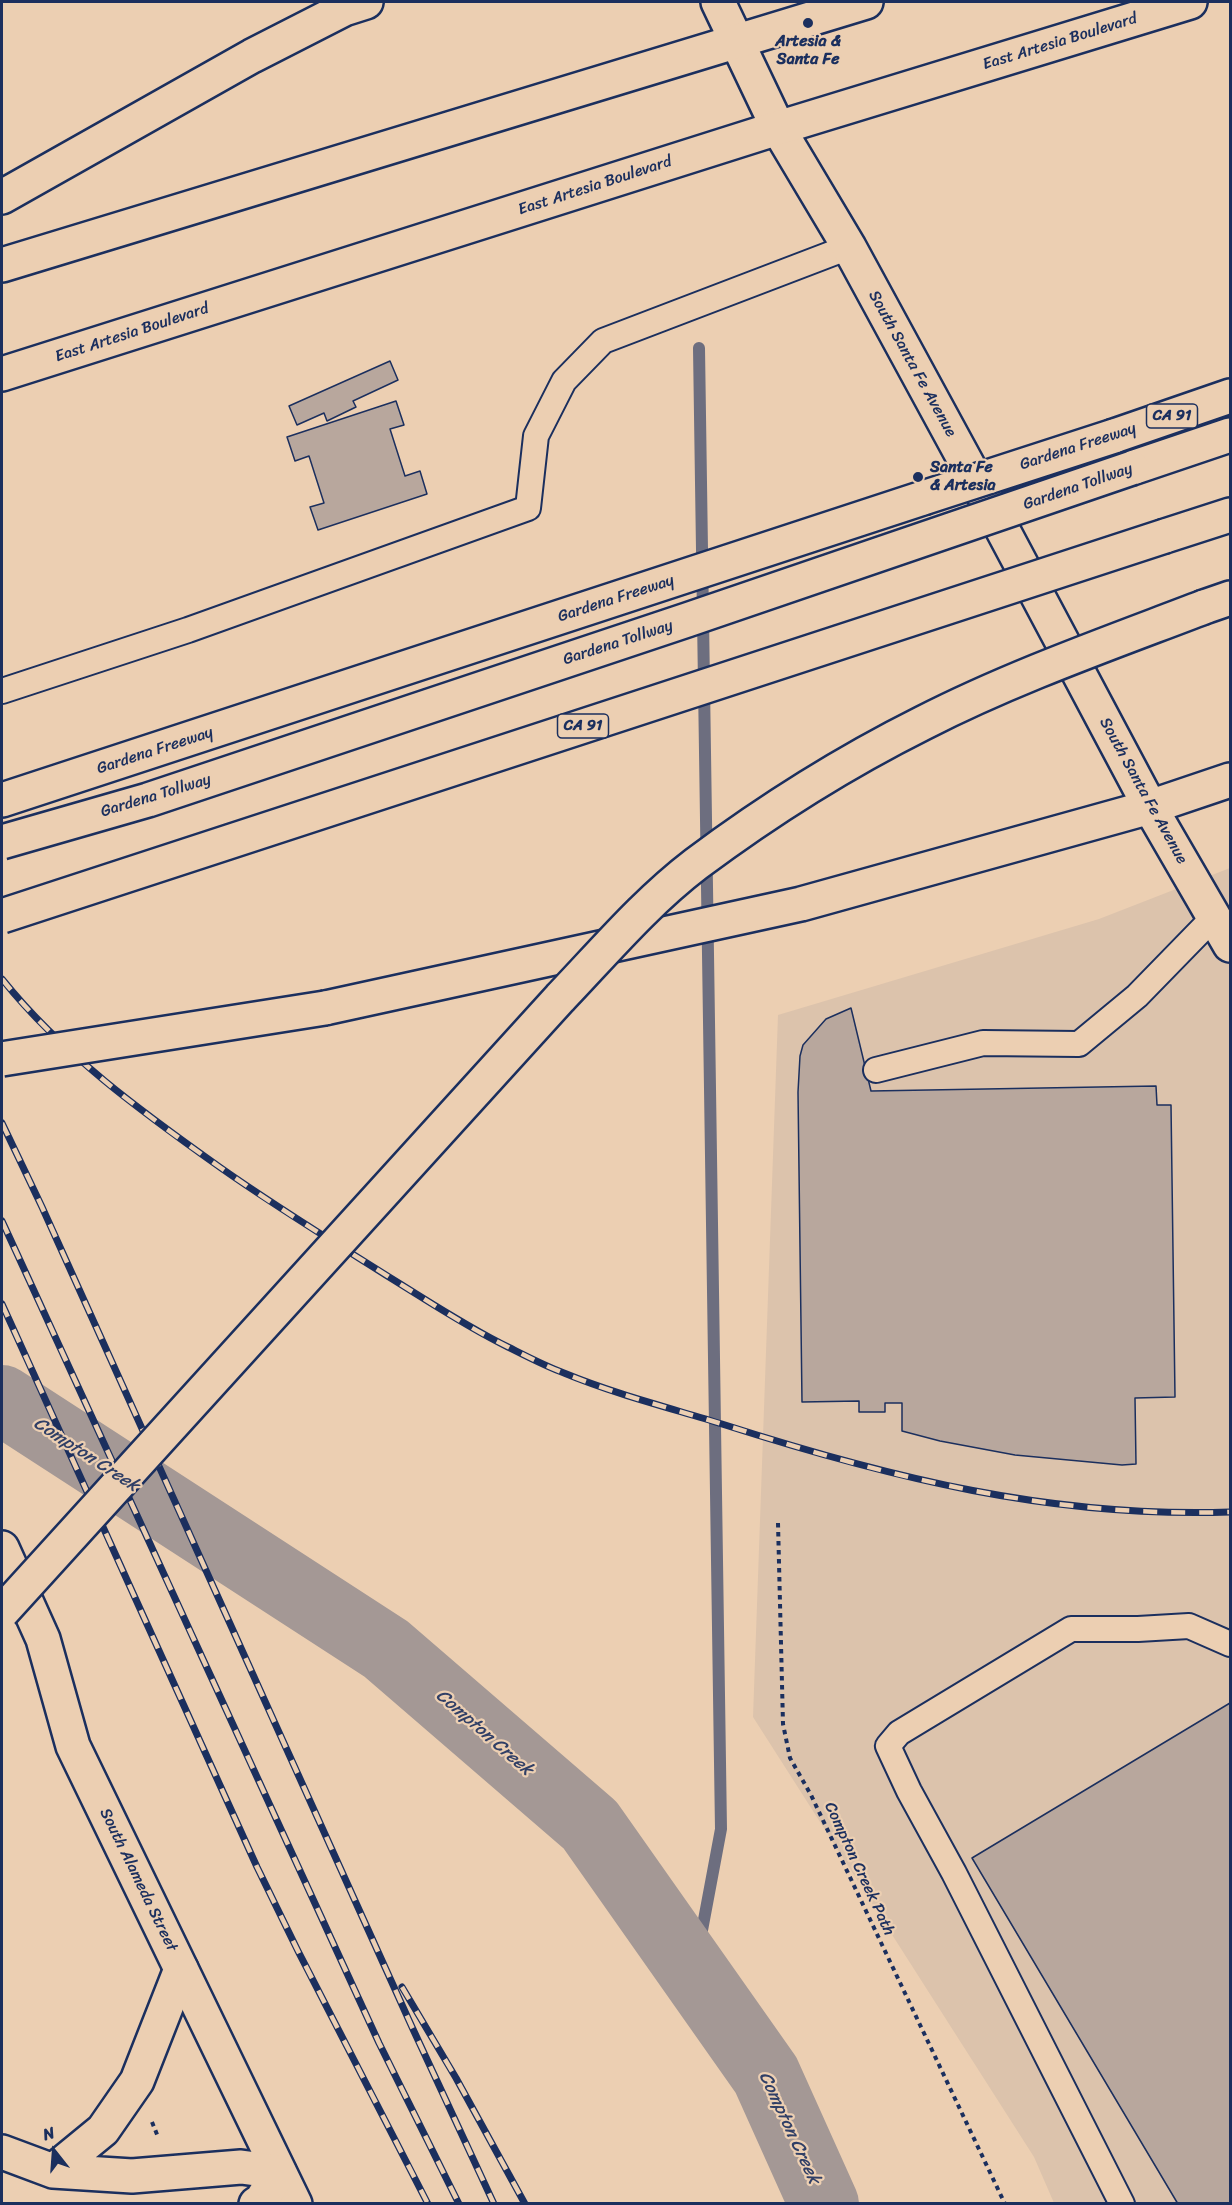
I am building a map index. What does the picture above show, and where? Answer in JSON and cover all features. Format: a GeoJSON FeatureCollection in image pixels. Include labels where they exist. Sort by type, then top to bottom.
{"type":"FeatureCollection","features":[{"type":"Feature","properties":{"kind":"main road"},"geometry":{"type":"LineString","coordinates":[[2,197],[252,56],[344,9],[366,2]]}},
{"type":"Feature","properties":{"kind":"main road","name":"South Santa Fe Avenue"},"geometry":{"type":"LineString","coordinates":[[718,2],[778,128],[849,248],[1150,807],[1230,945]]}},
{"type":"Feature","properties":{"kind":"main road"},"geometry":{"type":"LineString","coordinates":[[2,265],[866,2]]}},
{"type":"Feature","properties":{"kind":"main road","name":"East Artesia Boulevard"},"geometry":{"type":"LineString","coordinates":[[2,374],[778,128],[1191,2]]}},
{"type":"Feature","properties":{"kind":"main road","name":"Gardena Freeway"},"geometry":{"type":"LineString","coordinates":[[2,800],[1230,396]]}},
{"type":"Feature","properties":{"kind":"main road","name":"Gardena Tollway"},"geometry":{"type":"LineString","coordinates":[[2,842],[148,800],[709,613],[1230,435]]}},
{"type":"Feature","properties":{"kind":"main road","name":"CA 91"},"geometry":{"type":"LineString","coordinates":[[2,916],[1230,515]]}},
{"type":"Feature","properties":{"kind":"main road"},"geometry":{"type":"LineString","coordinates":[[2,1612],[560,998],[641,911],[695,865],[811,786],[924,722],[990,691],[1217,602]]}},
{"type":"Feature","properties":{"kind":"main road"},"geometry":{"type":"LineString","coordinates":[[2,1059],[325,1008],[801,904],[1150,807],[1230,780]]}},
{"type":"Feature","properties":{"kind":"main road","name":"South Alameda Street"},"geometry":{"type":"LineString","coordinates":[[2,1548],[43,1639],[73,1746],[295,2204]]}},
{"type":"Feature","properties":{"kind":"main road"},"geometry":{"type":"LineString","coordinates":[[53,2171],[103,2130],[137,2081],[181,1969]]}},
{"type":"Feature","properties":{"kind":"main road"},"geometry":{"type":"LineString","coordinates":[[2,2152],[53,2171],[132,2176],[241,2167],[279,2172],[261,2201],[256,2204]]}},
{"type":"Feature","properties":{"kind":"lane"},"geometry":{"type":"LineString","coordinates":[[2,691],[188,630],[528,508],[536,436],[564,381],[603,341],[849,248]]}},
{"type":"Feature","properties":{"kind":"lane"},"geometry":{"type":"LineString","coordinates":[[876,1070],[983,1043],[1079,1044],[1137,996],[1214,917]]}},
{"type":"Feature","properties":{"kind":"lane"},"geometry":{"type":"LineString","coordinates":[[1122,2204],[888,1746],[899,1733],[1071,1629],[1189,1626],[1230,1644]]}},
{"type":"Feature","properties":{"kind":"path","name":"Compton Creek Path"},"geometry":{"type":"LineString","coordinates":[[778,1523],[783,1724],[790,1758],[811,1795],[1005,2204]]}},
{"type":"Feature","properties":{"kind":"path"},"geometry":{"type":"LineString","coordinates":[[148,2113],[160,2140]]}},
{"type":"Feature","properties":{"kind":"shaded area"},"geometry":{"type":"Polygon","coordinates":[[[1230,868],[1230,2203],[1054,2203],[1034,2157],[753,1717],[778,1015],[1099,919],[1230,868]]]}},
{"type":"Feature","properties":{"kind":"building"},"geometry":{"type":"Polygon","coordinates":[[[390,361],[398,380],[353,401],[356,407],[327,421],[324,413],[297,425],[289,406],[390,361]]]}},
{"type":"Feature","properties":{"kind":"building"},"geometry":{"type":"Polygon","coordinates":[[[396,401],[404,425],[390,429],[405,476],[420,471],[427,494],[318,530],[310,507],[324,503],[309,456],[295,461],[287,437],[396,401]]]}},
{"type":"Feature","properties":{"kind":"building"},"geometry":{"type":"Polygon","coordinates":[[[851,1008],[871,1091],[1156,1086],[1157,1105],[1171,1105],[1175,1397],[1135,1398],[1136,1464],[1122,1465],[1015,1455],[940,1441],[902,1431],[902,1403],[885,1403],[885,1412],[859,1412],[859,1401],[802,1402],[798,1092],[800,1056],[803,1045],[826,1019],[851,1008]]]}},
{"type":"Feature","properties":{"kind":"building"},"geometry":{"type":"Polygon","coordinates":[[[1230,1703],[1230,2204],[1178,2204],[972,1858],[1230,1703]]]}},
{"type":"Feature","properties":{"kind":"waterway"},"geometry":{"type":"LineString","coordinates":[[694,1973],[721,1829],[699,348]]}},
{"type":"Feature","properties":{"kind":"waterway","name":"Compton Creek"},"geometry":{"type":"LineString","coordinates":[[2,1400],[386,1649],[590,1825],[766,2075],[824,2204]]}},
{"type":"Feature","properties":{"kind":"railway"},"geometry":{"type":"LineString","coordinates":[[2,979],[50,1032],[104,1081],[221,1168],[448,1314],[550,1367],[583,1381],[785,1444],[910,1477],[1036,1501],[1099,1508],[1164,1512],[1230,1512]]}},
{"type":"Feature","properties":{"kind":"railway"},"geometry":{"type":"LineString","coordinates":[[2,1123],[494,2204]]}},
{"type":"Feature","properties":{"kind":"railway"},"geometry":{"type":"LineString","coordinates":[[2,1221],[379,2043],[459,2204]]}},
{"type":"Feature","properties":{"kind":"railway"},"geometry":{"type":"LineString","coordinates":[[2,1304],[257,1867],[428,2204]]}},
{"type":"Feature","properties":{"kind":"railway"},"geometry":{"type":"LineString","coordinates":[[402,1987],[456,2078],[525,2204]]}},
{"type":"Feature","properties":{"kind":"place","name":"Artesia & Santa Fe"},"geometry":{"type":"Point","coordinates":[808,23]}},
{"type":"Feature","properties":{"kind":"place","name":"Santa Fe & Artesia"},"geometry":{"type":"Point","coordinates":[918,477]}}]}
